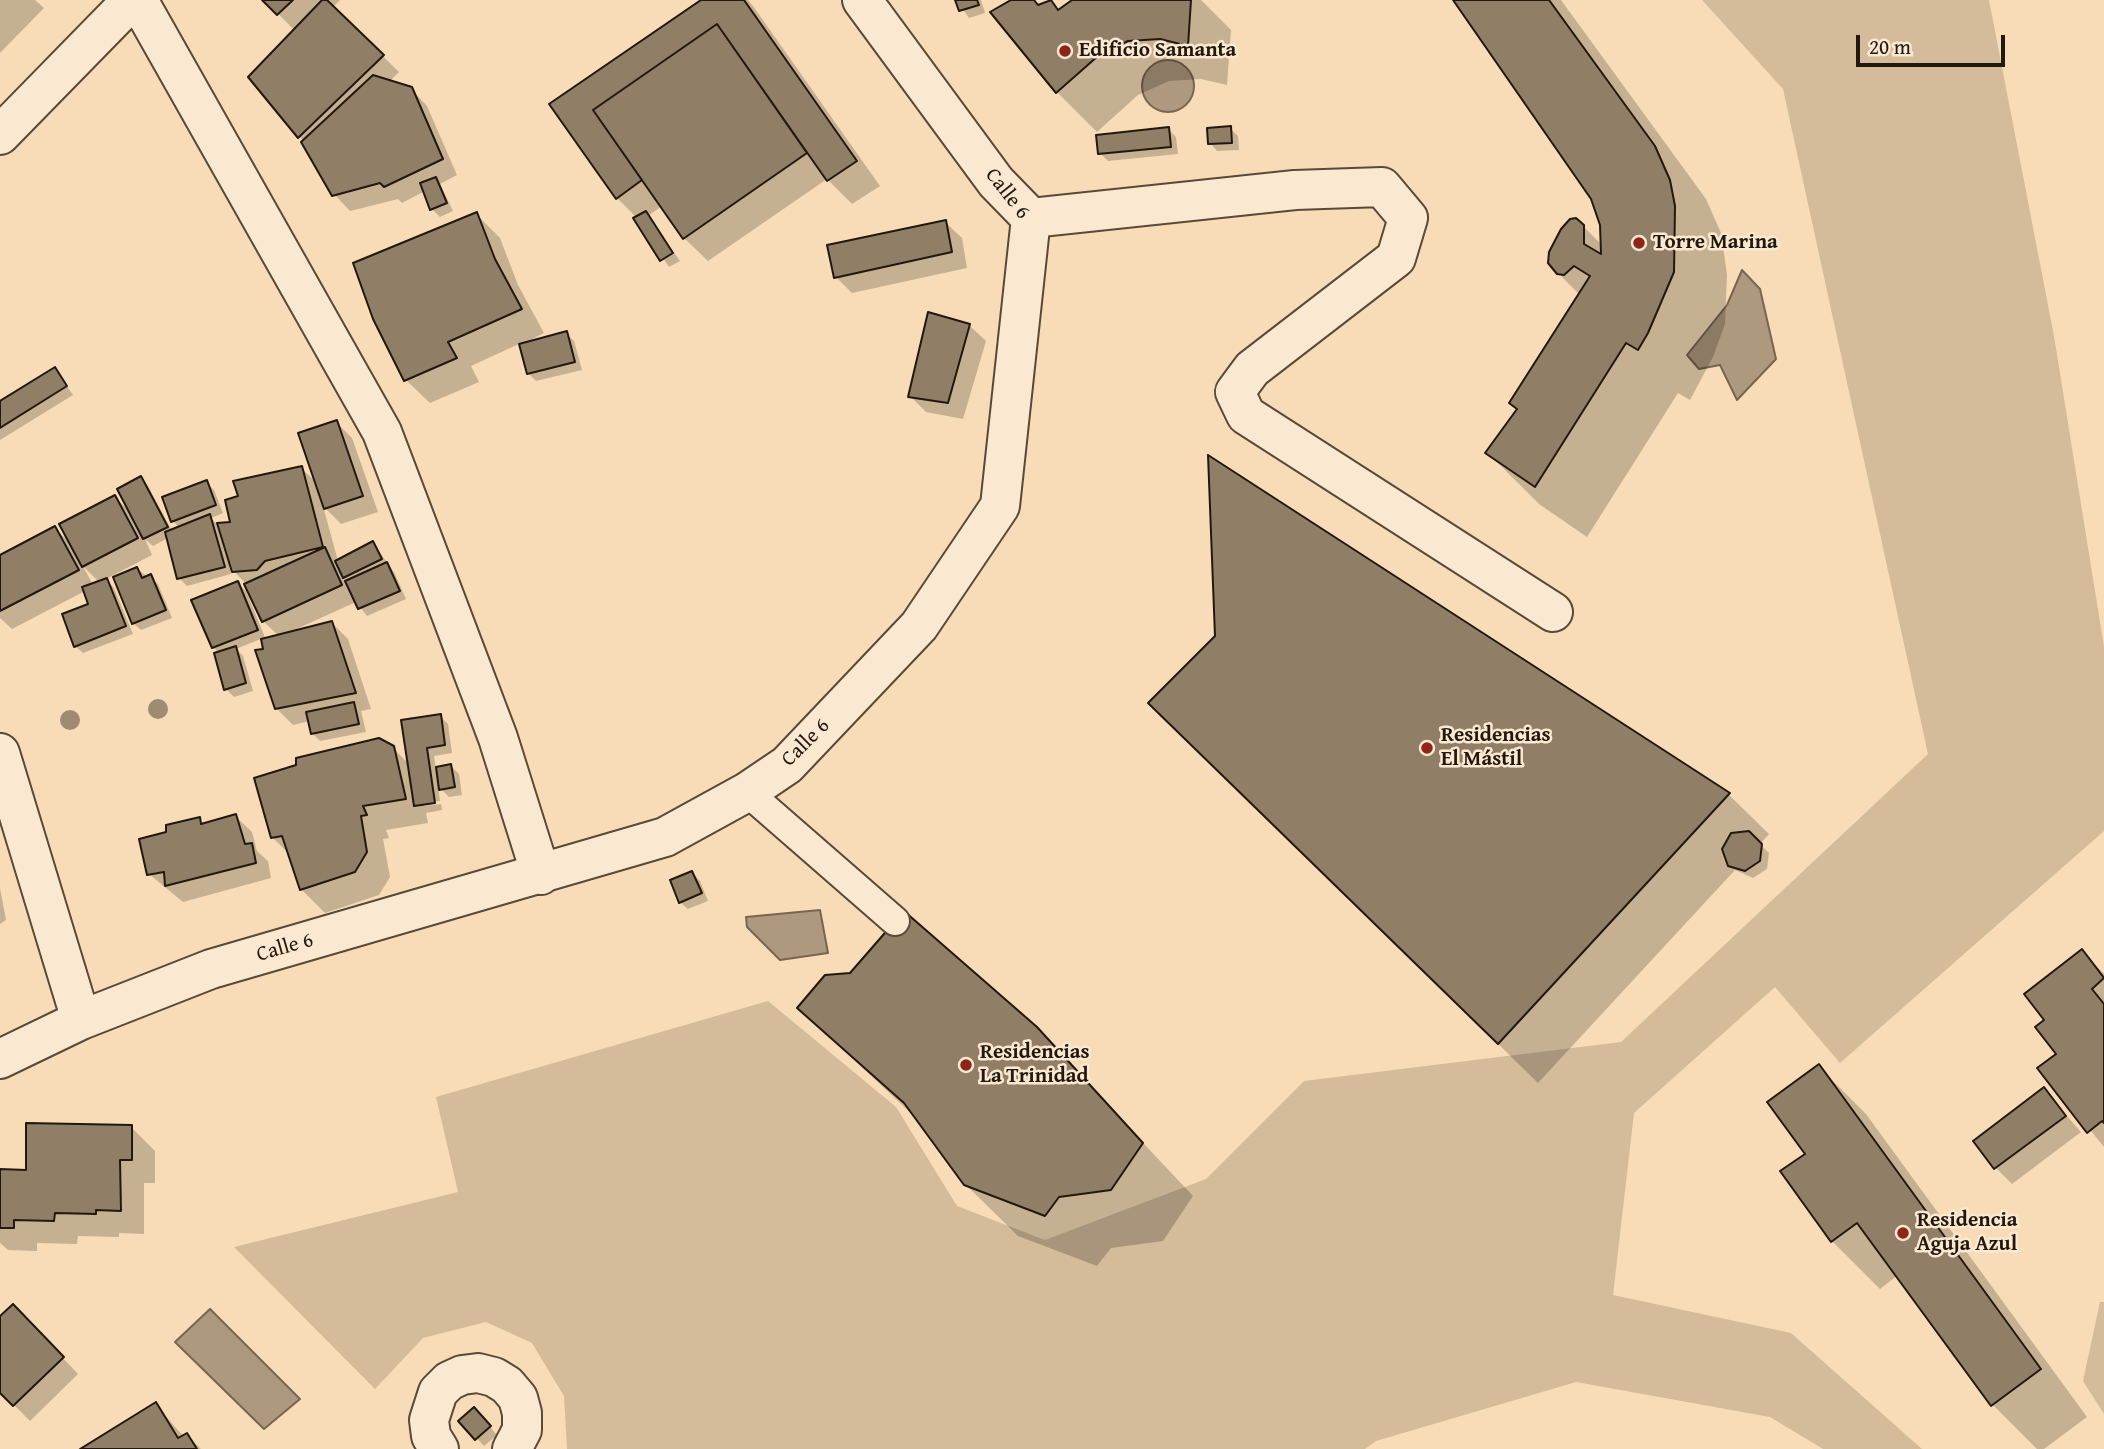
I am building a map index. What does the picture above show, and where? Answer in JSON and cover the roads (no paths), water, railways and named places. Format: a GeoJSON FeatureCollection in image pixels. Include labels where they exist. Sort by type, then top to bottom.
{"type":"FeatureCollection","features":[{"type":"Feature","properties":{"kind":"street"},"geometry":{"type":"LineString","coordinates":[[0,135],[132,0]]}},
{"type":"Feature","properties":{"kind":"street"},"geometry":{"type":"LineString","coordinates":[[138,0],[382,432],[498,738],[541,875]]}},
{"type":"Feature","properties":{"kind":"street","name":"Calle 6"},"geometry":{"type":"LineString","coordinates":[[0,1059],[81,1020],[211,969],[665,837],[747,792],[787,765],[919,626],[1000,506],[1031,218],[996,181],[862,0]]}},
{"type":"Feature","properties":{"kind":"street"},"geometry":{"type":"LineString","coordinates":[[1031,218],[1295,190],[1382,187],[1408,218],[1396,258],[1252,369],[1235,392],[1246,415],[1553,612]]}},
{"type":"Feature","properties":{"kind":"street"},"geometry":{"type":"LineString","coordinates":[[0,753],[81,1020]]}},
{"type":"Feature","properties":{"kind":"street"},"geometry":{"type":"LineString","coordinates":[[439,1449],[431,1436],[429,1420],[434,1399],[449,1381],[462,1375],[478,1373],[494,1377],[508,1385],[518,1398],[523,1413],[522,1430],[513,1449]]}},
{"type":"Feature","properties":{"kind":"lane"},"geometry":{"type":"LineString","coordinates":[[747,792],[895,921]]}},
{"type":"Feature","properties":{"kind":"place","name":"Edificio Samanta"},"geometry":{"type":"Point","coordinates":[1065,51]}},
{"type":"Feature","properties":{"kind":"place","name":"Torre Marina"},"geometry":{"type":"Point","coordinates":[1639,243]}},
{"type":"Feature","properties":{"kind":"place","name":"Residencias El Mástil"},"geometry":{"type":"Point","coordinates":[1427,748]}},
{"type":"Feature","properties":{"kind":"place","name":"Residencias La Trinidad"},"geometry":{"type":"Point","coordinates":[966,1065]}},
{"type":"Feature","properties":{"kind":"place","name":"Residencia Aguja Azul"},"geometry":{"type":"Point","coordinates":[1903,1233]}}]}
